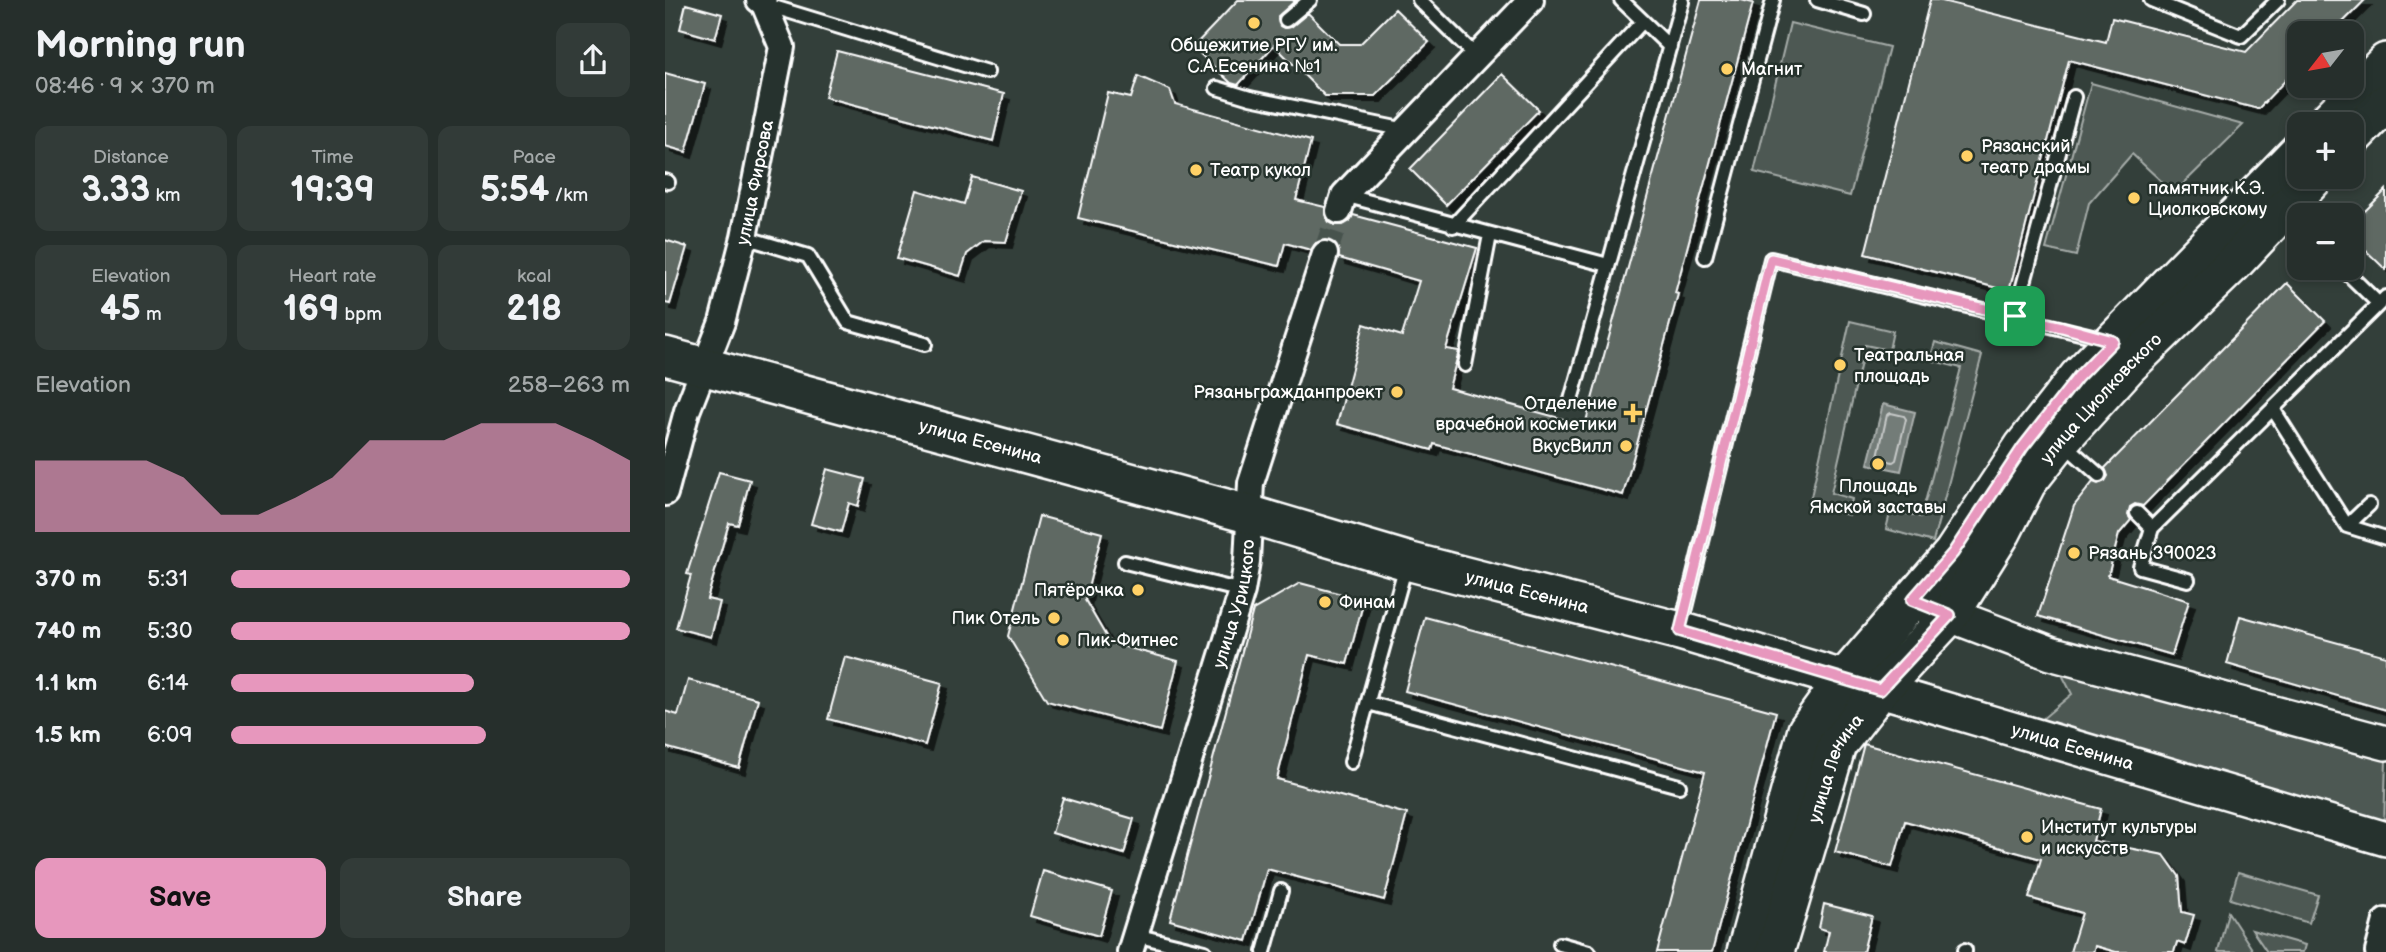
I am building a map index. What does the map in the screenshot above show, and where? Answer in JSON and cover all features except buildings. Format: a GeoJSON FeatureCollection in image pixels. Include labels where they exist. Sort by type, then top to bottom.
{"type":"FeatureCollection","features":[{"type":"Feature","properties":{"kind":"main road"},"geometry":{"type":"LineString","coordinates":[[2337,112],[2386,62]]}},
{"type":"Feature","properties":{"kind":"main road"},"geometry":{"type":"LineString","coordinates":[[2364,126],[2386,103]]}},
{"type":"Feature","properties":{"kind":"main road","name":"улица Циолковского"},"geometry":{"type":"LineString","coordinates":[[1844,679],[1953,553],[2023,447],[2078,377],[2287,163]]}},
{"type":"Feature","properties":{"kind":"main road","name":"улица Циолковского"},"geometry":{"type":"LineString","coordinates":[[1950,615],[2002,532],[2027,482],[2060,441],[2128,366],[2287,214],[2306,189]]}},
{"type":"Feature","properties":{"kind":"main road","name":"улица Есенина"},"geometry":{"type":"LineString","coordinates":[[665,356],[1248,514],[1407,561],[1683,620],[1844,679],[2386,839]]}},
{"type":"Feature","properties":{"kind":"main road"},"geometry":{"type":"LineString","coordinates":[[1912,600],[2050,653],[2386,743]]}},
{"type":"Feature","properties":{"kind":"main road","name":"улица Ленина"},"geometry":{"type":"LineString","coordinates":[[1775,952],[1837,746],[1880,690],[1950,615]]}},
{"type":"Feature","properties":{"kind":"main road","name":"улица Ленина"},"geometry":{"type":"LineString","coordinates":[[1746,952],[1807,730],[1844,679]]}},
{"type":"Feature","properties":{"kind":"street"},"geometry":{"type":"LineString","coordinates":[[1342,203],[1406,130],[1531,0]]}},
{"type":"Feature","properties":{"kind":"street","name":"улица Фирсова"},"geometry":{"type":"LineString","coordinates":[[665,493],[687,411],[722,322],[744,237],[782,47],[761,2]]}},
{"type":"Feature","properties":{"kind":"street","name":"улица Урицкого"},"geometry":{"type":"LineString","coordinates":[[1133,943],[1242,591],[1247,561],[1251,483],[1325,254]]}},
{"type":"Feature","properties":{"kind":"street"},"geometry":{"type":"LineString","coordinates":[[2378,952],[2386,921]]}},
{"type":"Feature","properties":{"kind":"lane"},"geometry":{"type":"LineString","coordinates":[[1286,20],[1310,0]]}},
{"type":"Feature","properties":{"kind":"lane"},"geometry":{"type":"LineString","coordinates":[[1419,0],[1476,56]]}},
{"type":"Feature","properties":{"kind":"lane"},"geometry":{"type":"LineString","coordinates":[[1621,0],[1670,47]]}},
{"type":"Feature","properties":{"kind":"lane"},"geometry":{"type":"LineString","coordinates":[[1705,257],[1773,0]]}},
{"type":"Feature","properties":{"kind":"lane"},"geometry":{"type":"LineString","coordinates":[[1817,0],[1864,14]]}},
{"type":"Feature","properties":{"kind":"lane"},"geometry":{"type":"LineString","coordinates":[[2151,0],[2241,36],[2278,0]]}},
{"type":"Feature","properties":{"kind":"lane"},"geometry":{"type":"LineString","coordinates":[[761,2],[987,72]]}},
{"type":"Feature","properties":{"kind":"lane"},"geometry":{"type":"LineString","coordinates":[[1571,400],[1682,2]]}},
{"type":"Feature","properties":{"kind":"lane"},"geometry":{"type":"LineString","coordinates":[[1453,226],[1643,21]]}},
{"type":"Feature","properties":{"kind":"lane"},"geometry":{"type":"LineString","coordinates":[[1217,88],[1250,98],[1406,130]]}},
{"type":"Feature","properties":{"kind":"lane"},"geometry":{"type":"LineString","coordinates":[[2015,316],[2074,97]]}},
{"type":"Feature","properties":{"kind":"lane"},"geometry":{"type":"LineString","coordinates":[[1342,203],[1453,226],[1608,265]]}},
{"type":"Feature","properties":{"kind":"lane"},"geometry":{"type":"LineString","coordinates":[[1465,365],[1490,235]]}},
{"type":"Feature","properties":{"kind":"lane"},"geometry":{"type":"LineString","coordinates":[[744,237],[808,256],[848,323],[925,344]]}},
{"type":"Feature","properties":{"kind":"lane"},"geometry":{"type":"LineString","coordinates":[[1683,620],[1771,259],[2113,341]]}},
{"type":"Feature","properties":{"kind":"lane"},"geometry":{"type":"LineString","coordinates":[[2187,580],[2140,567],[2152,528],[2383,301],[2357,280]]}},
{"type":"Feature","properties":{"kind":"lane"},"geometry":{"type":"LineString","coordinates":[[2273,409],[2347,526],[2386,538]]}},
{"type":"Feature","properties":{"kind":"lane"},"geometry":{"type":"LineString","coordinates":[[2060,441],[2099,475]]}},
{"type":"Feature","properties":{"kind":"lane"},"geometry":{"type":"LineString","coordinates":[[2347,526],[2369,505]]}},
{"type":"Feature","properties":{"kind":"lane"},"geometry":{"type":"LineString","coordinates":[[2137,513],[2152,528]]}},
{"type":"Feature","properties":{"kind":"lane"},"geometry":{"type":"LineString","coordinates":[[1351,762],[1407,561]]}},
{"type":"Feature","properties":{"kind":"lane"},"geometry":{"type":"LineString","coordinates":[[1125,562],[1242,591]]}},
{"type":"Feature","properties":{"kind":"lane"},"geometry":{"type":"LineString","coordinates":[[1368,703],[1679,786]]}},
{"type":"Feature","properties":{"kind":"lane"},"geometry":{"type":"LineString","coordinates":[[1264,952],[1281,891]]}},
{"type":"Feature","properties":{"kind":"lane"},"geometry":{"type":"LineString","coordinates":[[1133,943],[1205,952]]}},
{"type":"Feature","properties":{"kind":"lane"},"geometry":{"type":"LineString","coordinates":[[1560,944],[1590,952]]}},
{"type":"Feature","properties":{"kind":"shaded area"},"geometry":{"type":"Polygon","coordinates":[[[1790,23],[1889,47],[1850,196],[1754,172],[1790,23]]]}},
{"type":"Feature","properties":{"kind":"shaded area"},"geometry":{"type":"Polygon","coordinates":[[[2091,83],[2243,125],[2174,193],[2132,154],[2089,203],[2076,256],[2046,249],[2091,83]]]}},
{"type":"Feature","properties":{"kind":"shaded area"},"geometry":{"type":"Polygon","coordinates":[[[1850,321],[1893,331],[1889,350],[1865,345],[1831,493],[1852,499],[1849,515],[1809,506],[1850,321]]]}},
{"type":"Feature","properties":{"kind":"shaded area"},"geometry":{"type":"Polygon","coordinates":[[[1935,342],[1982,355],[1933,542],[1886,529],[1891,510],[1921,517],[1961,368],[1930,360],[1935,342]]]}},
{"type":"Feature","properties":{"kind":"shaded area"},"geometry":{"type":"Polygon","coordinates":[[[2056,663],[2386,759],[2384,826],[2041,720],[2072,694],[2056,663]]]}},
{"type":"Feature","properties":{"kind":"shaded area"},"geometry":{"type":"Polygon","coordinates":[[[2238,872],[2318,895],[2309,923],[2230,899],[2238,872]]]}},
{"type":"Feature","properties":{"kind":"shaded area"},"geometry":{"type":"Polygon","coordinates":[[[2228,912],[2254,952],[2218,952],[2228,912]]]}},
{"type":"Feature","properties":{"kind":"shaded area"},"geometry":{"type":"Polygon","coordinates":[[[2252,930],[2305,945],[2303,952],[2267,952],[2252,930]]]}},
{"type":"Feature","properties":{"kind":"water"},"geometry":{"type":"Polygon","coordinates":[[[1883,404],[1915,412],[1901,471],[1868,464],[1883,404]]]}},
{"type":"Feature","properties":{"kind":"tunnel"},"geometry":{"type":"LineString","coordinates":[[1325,254],[1339,211]]}},
{"type":"Feature","properties":{"kind":"place","name":"Общежитие РГУ им. С.А.Есенина №1"},"geometry":{"type":"Point","coordinates":[1254,23]}},
{"type":"Feature","properties":{"kind":"place","name":"Магнит"},"geometry":{"type":"Point","coordinates":[1727,69]}},
{"type":"Feature","properties":{"kind":"place","name":"Рязанский театр драмы"},"geometry":{"type":"Point","coordinates":[1967,156]}},
{"type":"Feature","properties":{"kind":"place","name":"Театр кукол"},"geometry":{"type":"Point","coordinates":[1196,170]}},
{"type":"Feature","properties":{"kind":"place","name":"памятник К.Э. Циолковскому"},"geometry":{"type":"Point","coordinates":[2134,198]}},
{"type":"Feature","properties":{"kind":"place","name":"Театральная площадь"},"geometry":{"type":"Point","coordinates":[1840,365]}},
{"type":"Feature","properties":{"kind":"place","name":"Рязаньгражданпроект"},"geometry":{"type":"Point","coordinates":[1397,392]}},
{"type":"Feature","properties":{"kind":"place","name":"Отделение врачебной косметики"},"geometry":{"type":"Point","coordinates":[1633,413]}},
{"type":"Feature","properties":{"kind":"place","name":"ВкусВилл"},"geometry":{"type":"Point","coordinates":[1626,446]}},
{"type":"Feature","properties":{"kind":"place","name":"Площадь Ямской заставы"},"geometry":{"type":"Point","coordinates":[1878,464]}},
{"type":"Feature","properties":{"kind":"place","name":"Рязань 390023"},"geometry":{"type":"Point","coordinates":[2074,553]}},
{"type":"Feature","properties":{"kind":"place","name":"Пятёрочка"},"geometry":{"type":"Point","coordinates":[1138,590]}},
{"type":"Feature","properties":{"kind":"place","name":"Финам"},"geometry":{"type":"Point","coordinates":[1325,602]}},
{"type":"Feature","properties":{"kind":"place","name":"Пик Отель"},"geometry":{"type":"Point","coordinates":[1054,618]}},
{"type":"Feature","properties":{"kind":"place","name":"Пик-Фитнес"},"geometry":{"type":"Point","coordinates":[1063,640]}},
{"type":"Feature","properties":{"kind":"place","name":"Институт культуры и искусств"},"geometry":{"type":"Point","coordinates":[2027,837]}},
{"type":"Feature","properties":{"kind":"route"},"geometry":{"type":"LineString","coordinates":[[1771,259],[2015,316],[2113,341],[2078,377],[2023,447],[1953,553],[1912,600],[1950,615],[1880,690],[1680,631],[1771,259]]}}]}
